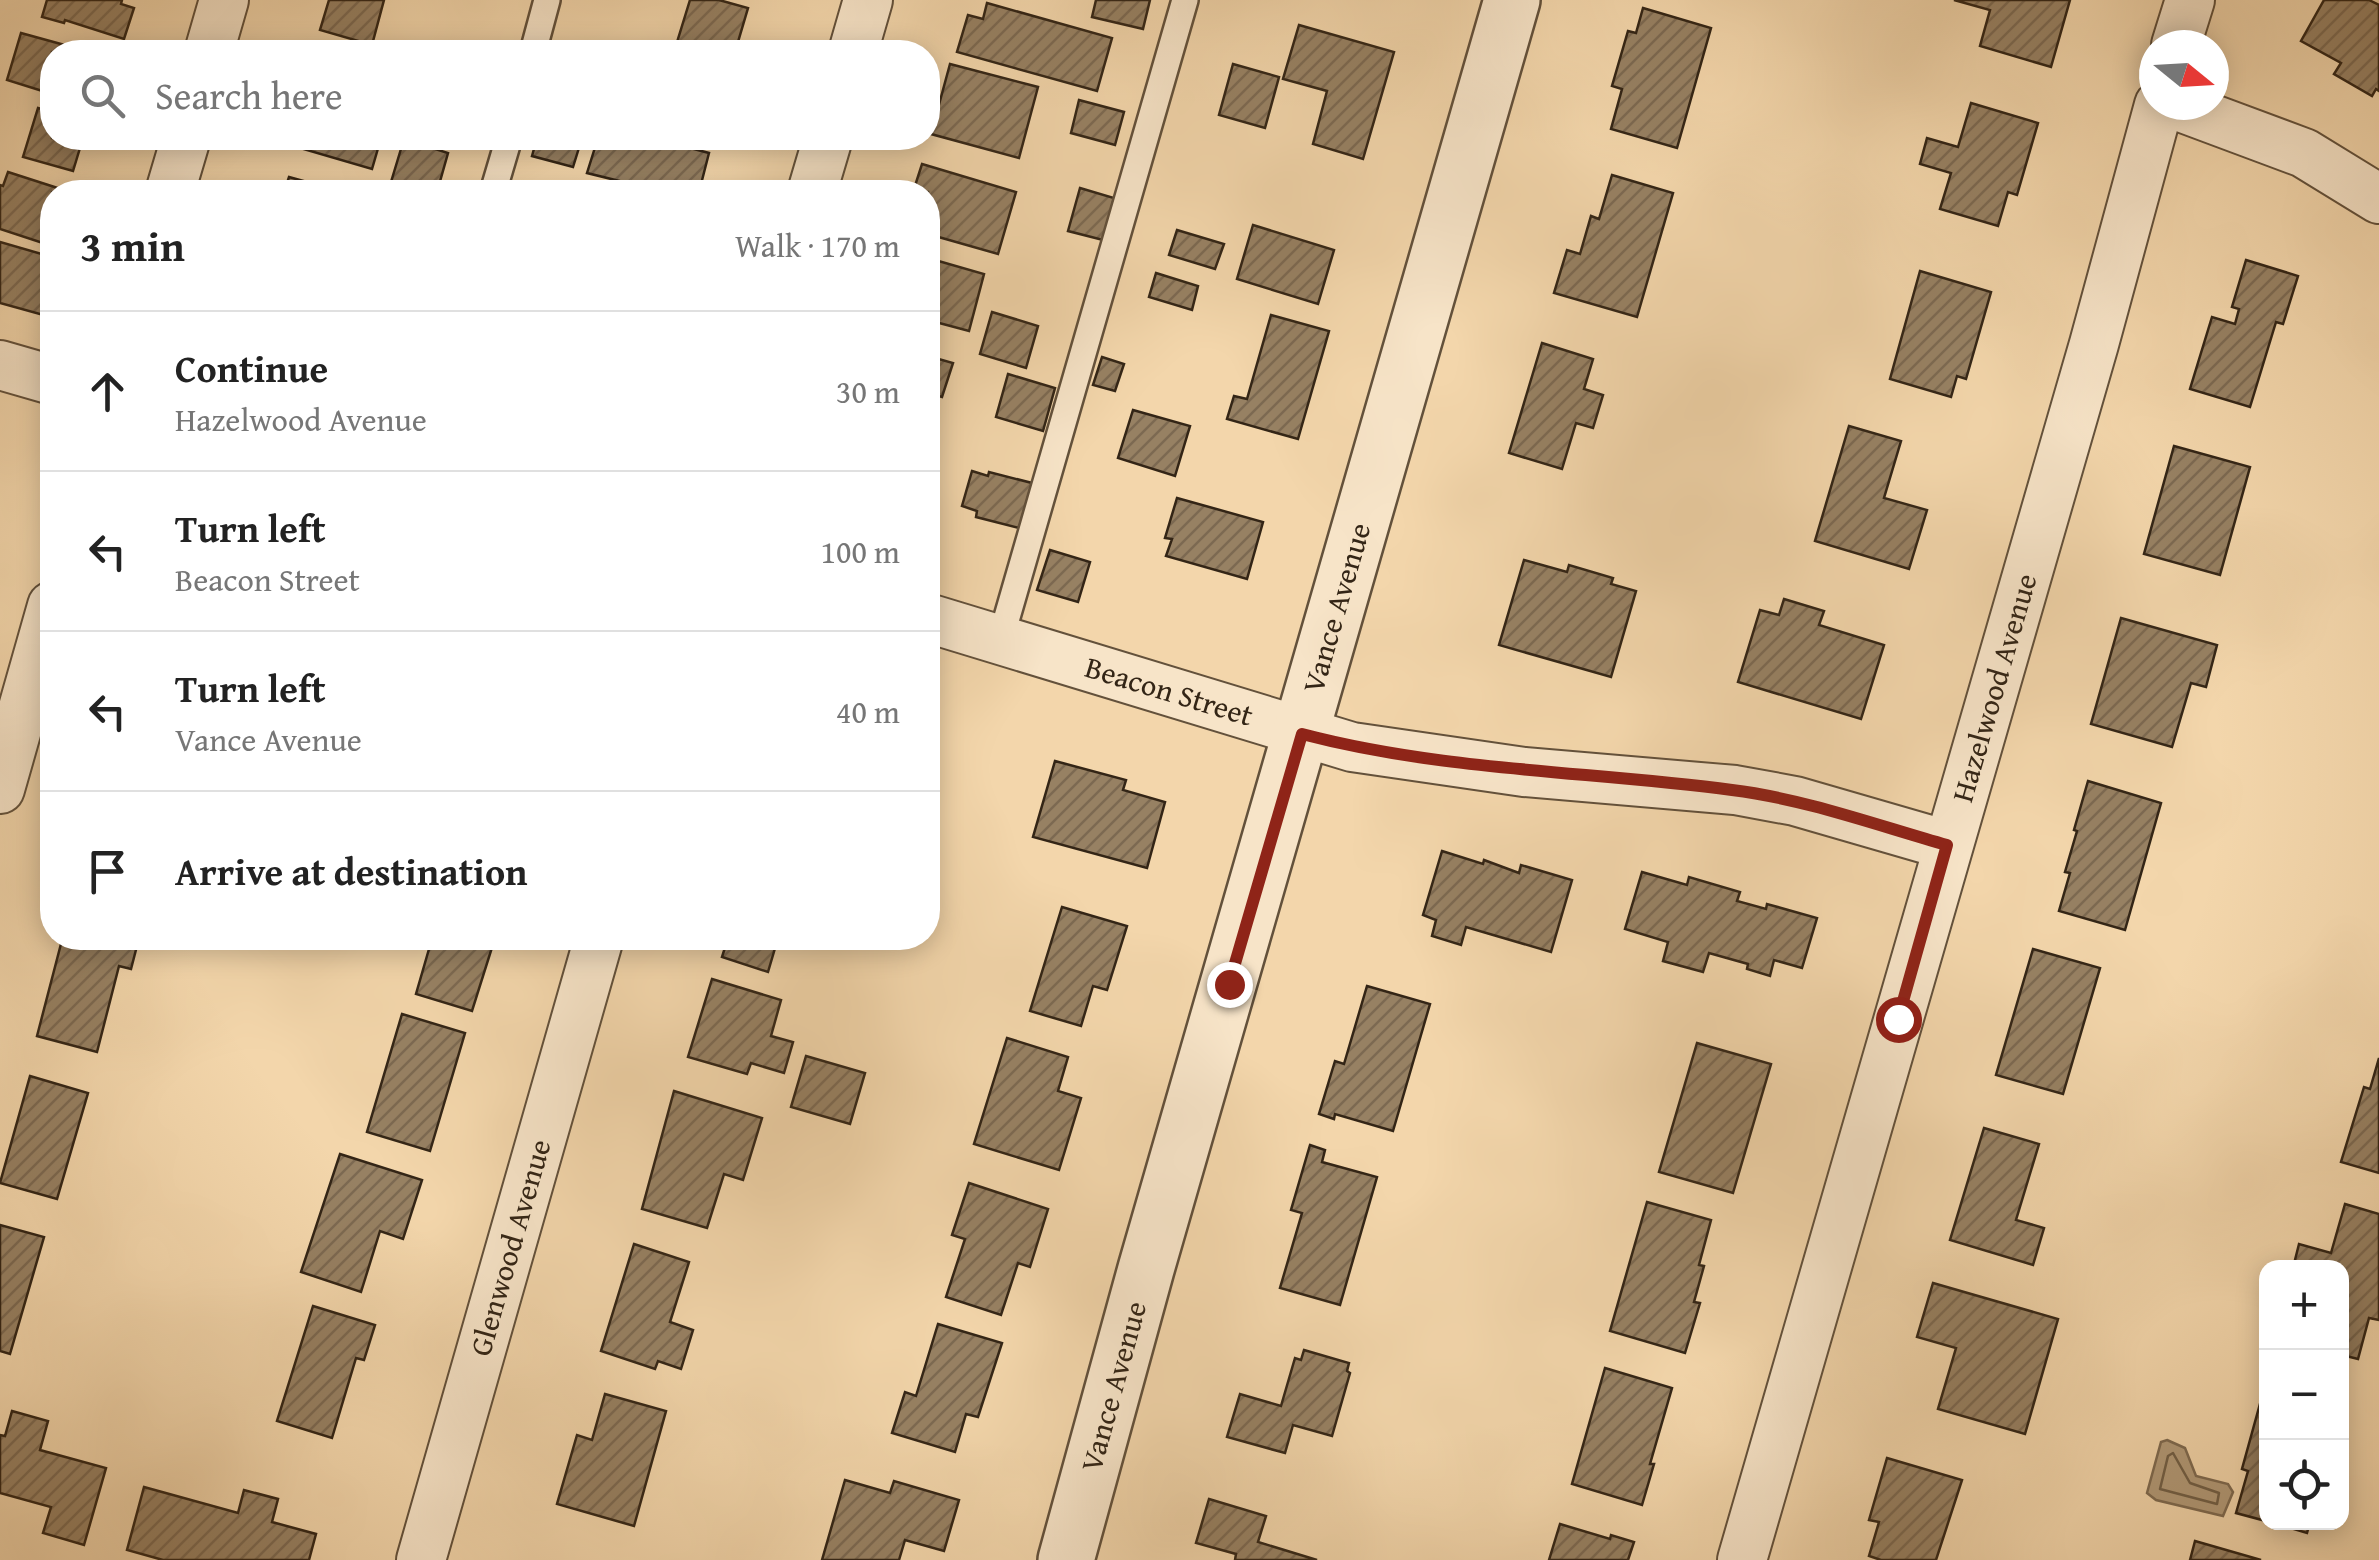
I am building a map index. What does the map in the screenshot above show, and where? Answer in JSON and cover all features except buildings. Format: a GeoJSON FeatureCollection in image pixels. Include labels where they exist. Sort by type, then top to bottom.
{"type":"FeatureCollection","features":[{"type":"Feature","properties":{"kind":"street"},"geometry":{"type":"LineString","coordinates":[[213,40],[224,0]]}},
{"type":"Feature","properties":{"kind":"street"},"geometry":{"type":"LineString","coordinates":[[856,40],[868,0]]}},
{"type":"Feature","properties":{"kind":"street","name":"Vance Avenue"},"geometry":{"type":"LineString","coordinates":[[1066,1560],[1141,1286],[1512,0]]}},
{"type":"Feature","properties":{"kind":"street"},"geometry":{"type":"LineString","coordinates":[[2181,30],[2190,0]]}},
{"type":"Feature","properties":{"kind":"street","name":"Hazelwood Avenue"},"geometry":{"type":"LineString","coordinates":[[1742,1560],[2094,344],[2155,120]]}},
{"type":"Feature","properties":{"kind":"street"},"geometry":{"type":"LineString","coordinates":[[2215,120],[2304,153],[2379,198]]}},
{"type":"Feature","properties":{"kind":"street"},"geometry":{"type":"LineString","coordinates":[[174,180],[182,150]]}},
{"type":"Feature","properties":{"kind":"street"},"geometry":{"type":"LineString","coordinates":[[816,180],[824,150]]}},
{"type":"Feature","properties":{"kind":"street"},"geometry":{"type":"LineString","coordinates":[[0,365],[40,377]]}},
{"type":"Feature","properties":{"kind":"street","name":"Beacon Street"},"geometry":{"type":"LineString","coordinates":[[940,621],[1352,747],[1439,762],[1735,790],[1795,802],[1947,845]]}},
{"type":"Feature","properties":{"kind":"street"},"geometry":{"type":"LineString","coordinates":[[0,790],[40,648]]}},
{"type":"Feature","properties":{"kind":"street","name":"Glenwood Avenue"},"geometry":{"type":"LineString","coordinates":[[422,1560],[596,950]]}},
{"type":"Feature","properties":{"kind":"lane"},"geometry":{"type":"LineString","coordinates":[[536,40],[548,0]]}},
{"type":"Feature","properties":{"kind":"lane"},"geometry":{"type":"LineString","coordinates":[[1001,638],[1185,0]]}},
{"type":"Feature","properties":{"kind":"lane"},"geometry":{"type":"LineString","coordinates":[[497,180],[505,150]]}},
{"type":"Feature","properties":{"kind":"water"},"geometry":{"type":"Polygon","coordinates":[[[2167,1440],[2185,1448],[2196,1476],[2228,1484],[2233,1492],[2223,1516],[2156,1500],[2147,1493],[2161,1442],[2167,1440]]]}},
{"type":"Feature","properties":{"kind":"route"},"geometry":{"type":"LineString","coordinates":[[1229,984],[1302,734],[1439,762],[1735,790],[1795,802],[1947,845],[1898,1019]]}}]}
